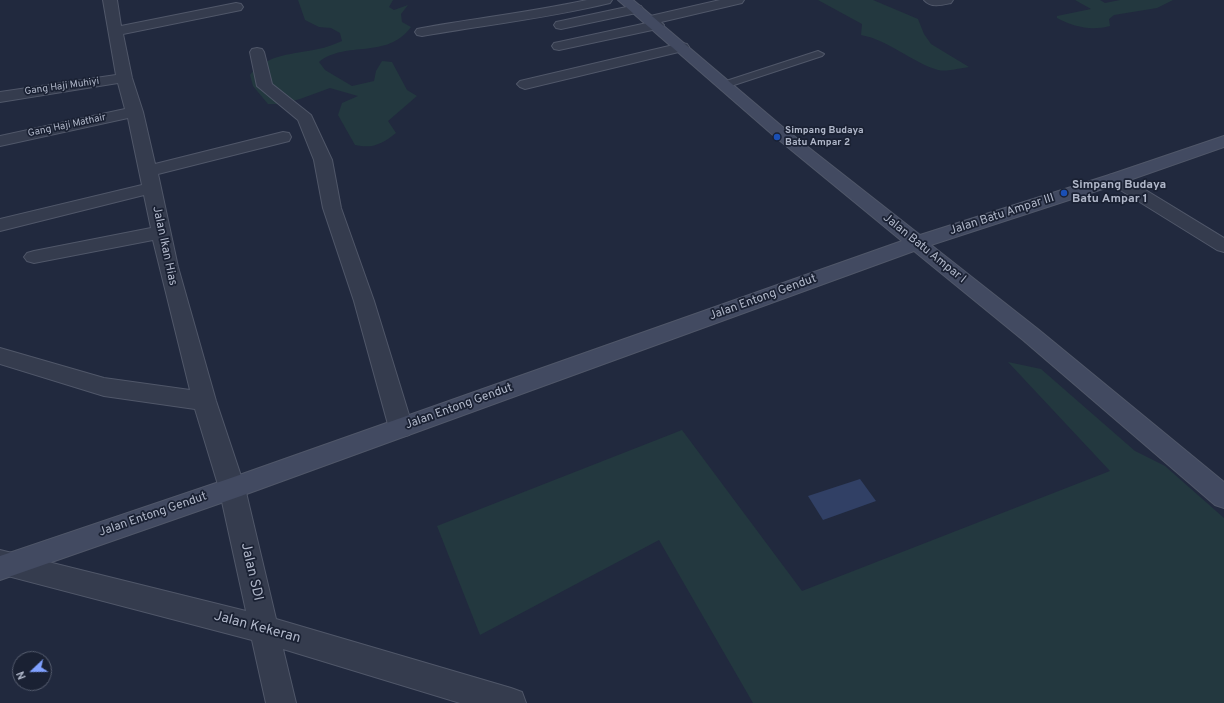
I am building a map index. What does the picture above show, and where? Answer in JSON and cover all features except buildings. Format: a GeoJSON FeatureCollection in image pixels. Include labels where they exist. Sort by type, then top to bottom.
{"type":"FeatureCollection","features":[{"type":"Feature","properties":{"kind":"street","name":"Jalan Ikan Hias"},"geometry":{"type":"LineString","coordinates":[[110,0],[124,78],[135,112],[168,267],[204,401],[232,488]]}},
{"type":"Feature","properties":{"kind":"street"},"geometry":{"type":"LineString","coordinates":[[422,32],[494,19],[541,14],[605,0]]}},
{"type":"Feature","properties":{"kind":"street"},"geometry":{"type":"LineString","coordinates":[[559,46],[654,23],[736,0]]}},
{"type":"Feature","properties":{"kind":"street"},"geometry":{"type":"LineString","coordinates":[[931,0],[937,2],[946,0]]}},
{"type":"Feature","properties":{"kind":"street"},"geometry":{"type":"LineString","coordinates":[[547,28],[631,5]]}},
{"type":"Feature","properties":{"kind":"street","name":"Jalan Batu Ampar I"},"geometry":{"type":"LineString","coordinates":[[631,5],[682,46],[724,85],[916,243],[1031,335],[1224,497]]}},
{"type":"Feature","properties":{"kind":"street"},"geometry":{"type":"LineString","coordinates":[[115,31],[236,7]]}},
{"type":"Feature","properties":{"kind":"street"},"geometry":{"type":"LineString","coordinates":[[525,84],[682,46]]}},
{"type":"Feature","properties":{"kind":"street"},"geometry":{"type":"LineString","coordinates":[[257,52],[265,86],[305,118],[323,160],[332,208],[364,301],[401,428]]}},
{"type":"Feature","properties":{"kind":"street","name":"Gang Haji Muhiyi"},"geometry":{"type":"LineString","coordinates":[[0,97],[124,78]]}},
{"type":"Feature","properties":{"kind":"street","name":"Gang Haji Mathair"},"geometry":{"type":"LineString","coordinates":[[0,141],[135,112]]}},
{"type":"Feature","properties":{"kind":"street"},"geometry":{"type":"LineString","coordinates":[[0,225],[283,137]]}},
{"type":"Feature","properties":{"kind":"street","name":"Jalan Batu Ampar III"},"geometry":{"type":"LineString","coordinates":[[916,243],[1115,179],[1224,141]]}},
{"type":"Feature","properties":{"kind":"street"},"geometry":{"type":"LineString","coordinates":[[1115,179],[1224,246]]}},
{"type":"Feature","properties":{"kind":"street"},"geometry":{"type":"LineString","coordinates":[[34,257],[161,232]]}},
{"type":"Feature","properties":{"kind":"street","name":"Jalan Entong Gendut"},"geometry":{"type":"LineString","coordinates":[[3,565],[232,488],[916,243]]}},
{"type":"Feature","properties":{"kind":"street"},"geometry":{"type":"LineString","coordinates":[[0,356],[104,387],[204,401]]}},
{"type":"Feature","properties":{"kind":"street","name":"Jalan SDI"},"geometry":{"type":"LineString","coordinates":[[232,488],[281,703]]}},
{"type":"Feature","properties":{"kind":"street","name":"Jalan Kekeran"},"geometry":{"type":"LineString","coordinates":[[3,565],[264,629],[511,703]]}},
{"type":"Feature","properties":{"kind":"lane"},"geometry":{"type":"LineString","coordinates":[[724,85],[818,54]]}},
{"type":"Feature","properties":{"kind":"shaded area"},"geometry":{"type":"Polygon","coordinates":[[[298,0],[393,0],[389,7],[394,10],[408,5],[401,14],[402,22],[411,27],[401,37],[378,47],[341,52],[319,62],[325,70],[352,86],[374,81],[376,71],[382,61],[392,62],[407,90],[417,96],[388,121],[396,133],[382,143],[372,146],[355,145],[338,115],[342,103],[358,96],[330,88],[281,104],[268,104],[253,86],[250,75],[264,63],[281,56],[324,48],[342,41],[340,33],[331,28],[319,27],[305,20],[298,0]]]}},
{"type":"Feature","properties":{"kind":"shaded area"},"geometry":{"type":"Polygon","coordinates":[[[818,0],[873,0],[918,19],[924,34],[931,44],[969,67],[938,70],[928,66],[881,41],[861,35],[862,24],[818,0]]]}},
{"type":"Feature","properties":{"kind":"shaded area"},"geometry":{"type":"Polygon","coordinates":[[[1075,0],[1100,0],[1105,3],[1120,0],[1173,0],[1157,8],[1114,15],[1109,19],[1110,26],[1089,28],[1076,26],[1057,18],[1057,16],[1091,9],[1075,0]]]}},
{"type":"Feature","properties":{"kind":"shaded area"},"geometry":{"type":"Polygon","coordinates":[[[1008,362],[1041,369],[1135,451],[1165,466],[1224,518],[1224,703],[753,703],[659,540],[480,635],[437,526],[682,430],[802,591],[1110,471],[1008,362]]]}},
{"type":"Feature","properties":{"kind":"water"},"geometry":{"type":"Polygon","coordinates":[[[860,479],[876,501],[823,520],[808,496],[860,479]]]}},
{"type":"Feature","properties":{"kind":"place","name":"Simpang Budaya Batu Ampar 2"},"geometry":{"type":"Point","coordinates":[777,137]}},
{"type":"Feature","properties":{"kind":"place","name":"Simpang Budaya Batu Ampar 1"},"geometry":{"type":"Point","coordinates":[1064,193]}}]}
